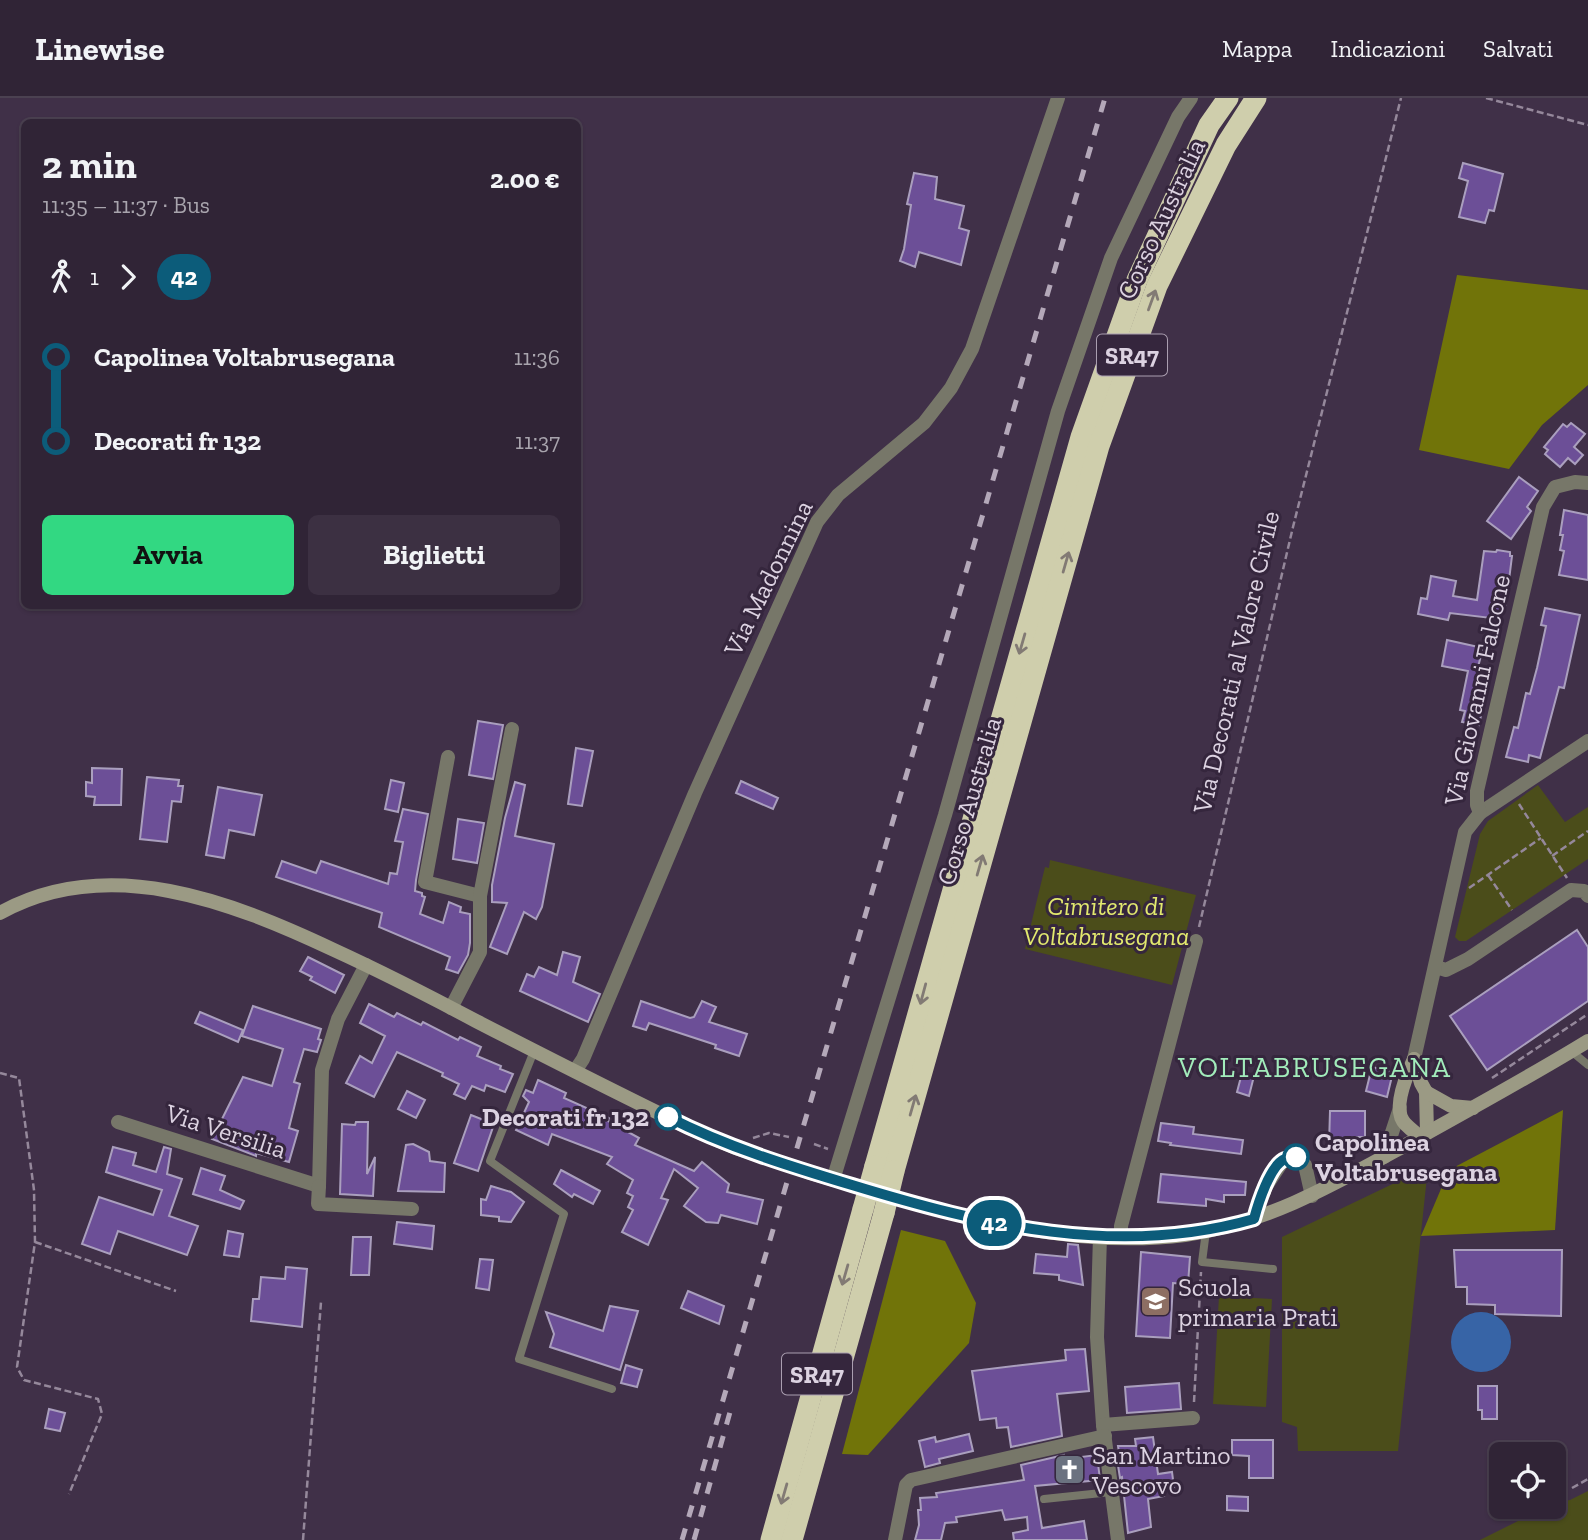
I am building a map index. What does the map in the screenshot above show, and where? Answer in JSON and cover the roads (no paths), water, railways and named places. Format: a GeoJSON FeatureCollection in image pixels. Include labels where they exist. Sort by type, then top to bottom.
{"type":"FeatureCollection","features":[{"type":"Feature","properties":{"kind":"highway","name":"Corso Australia"},"geometry":{"type":"LineString","coordinates":[[792,1540],[885,1169],[1081,437],[1138,280],[1209,124],[1228,98]]}},
{"type":"Feature","properties":{"kind":"highway","name":"Corso Australia"},"geometry":{"type":"LineString","coordinates":[[885,1169],[1099,446],[1157,286],[1226,145],[1256,98]]}},
{"type":"Feature","properties":{"kind":"highway","name":"Corso Australia"},"geometry":{"type":"LineString","coordinates":[[771,1540],[874,1211]]}},
{"type":"Feature","properties":{"kind":"street","name":"Via Madonnina"},"geometry":{"type":"LineString","coordinates":[[575,1071],[583,1059],[695,793],[817,522],[838,495],[924,423],[950,388],[972,349],[1058,98]]}},
{"type":"Feature","properties":{"kind":"street"},"geometry":{"type":"LineString","coordinates":[[833,1180],[945,815],[1058,411],[1111,258],[1178,117],[1191,98]]}},
{"type":"Feature","properties":{"kind":"street","name":"Via Giovanni Falcone"},"geometry":{"type":"LineString","coordinates":[[1415,1059],[1465,832],[1480,813],[1476,805],[1477,791],[1543,507],[1555,486],[1575,482],[1588,483]]}},
{"type":"Feature","properties":{"kind":"street"},"geometry":{"type":"LineString","coordinates":[[451,1008],[480,952],[480,896],[512,729]]}},
{"type":"Feature","properties":{"kind":"street"},"geometry":{"type":"LineString","coordinates":[[1480,813],[1588,741]]}},
{"type":"Feature","properties":{"kind":"street"},"geometry":{"type":"LineString","coordinates":[[448,757],[425,882],[480,896]]}},
{"type":"Feature","properties":{"kind":"street"},"geometry":{"type":"LineString","coordinates":[[0,913],[36,897],[101,885],[164,890],[213,900],[270,921],[366,965],[689,1128],[782,1163]]}},
{"type":"Feature","properties":{"kind":"street"},"geometry":{"type":"LineString","coordinates":[[1436,967],[1446,970],[1455,966],[1571,890],[1582,893]]}},
{"type":"Feature","properties":{"kind":"street"},"geometry":{"type":"LineString","coordinates":[[1121,1237],[1125,1212],[1196,941]]}},
{"type":"Feature","properties":{"kind":"street","name":"Via Versilia"},"geometry":{"type":"LineString","coordinates":[[118,1122],[319,1186],[321,1070],[338,1019],[366,965]]}},
{"type":"Feature","properties":{"kind":"street"},"geometry":{"type":"LineString","coordinates":[[807,1172],[914,1204],[987,1222],[1072,1235],[1185,1235],[1254,1219],[1312,1196],[1473,1108],[1588,1041]]}},
{"type":"Feature","properties":{"kind":"street"},"geometry":{"type":"LineString","coordinates":[[1415,1059],[1426,1092],[1451,1106],[1473,1108]]}},
{"type":"Feature","properties":{"kind":"street"},"geometry":{"type":"LineString","coordinates":[[1384,1157],[1405,1079],[1415,1059]]}},
{"type":"Feature","properties":{"kind":"street"},"geometry":{"type":"LineString","coordinates":[[1423,1135],[1426,1092]]}},
{"type":"Feature","properties":{"kind":"street"},"geometry":{"type":"LineString","coordinates":[[1399,1108],[1402,1119],[1423,1135]]}},
{"type":"Feature","properties":{"kind":"street"},"geometry":{"type":"LineString","coordinates":[[1254,1219],[1266,1186],[1284,1159],[1296,1157],[1305,1165],[1312,1196]]}},
{"type":"Feature","properties":{"kind":"street"},"geometry":{"type":"LineString","coordinates":[[319,1186],[318,1204],[412,1209]]}},
{"type":"Feature","properties":{"kind":"street"},"geometry":{"type":"LineString","coordinates":[[1100,1236],[1097,1337],[1104,1431],[1118,1540]]}},
{"type":"Feature","properties":{"kind":"street"},"geometry":{"type":"LineString","coordinates":[[895,1540],[906,1485],[911,1480],[1104,1431],[1193,1418]]}},
{"type":"Feature","properties":{"kind":"lane"},"geometry":{"type":"LineString","coordinates":[[534,1051],[490,1161],[564,1214],[519,1359],[612,1389]]}},
{"type":"Feature","properties":{"kind":"lane"},"geometry":{"type":"LineString","coordinates":[[1571,1051],[1588,1065]]}},
{"type":"Feature","properties":{"kind":"lane"},"geometry":{"type":"LineString","coordinates":[[1206,1231],[1202,1262],[1273,1269]]}},
{"type":"Feature","properties":{"kind":"lane"},"geometry":{"type":"LineString","coordinates":[[1044,1499],[1111,1492]]}},
{"type":"Feature","properties":{"kind":"water"},"geometry":{"type":"Polygon","coordinates":[[[1475,1312],[1487,1312],[1506,1325],[1511,1342],[1509,1354],[1498,1367],[1487,1372],[1475,1372],[1456,1359],[1451,1348],[1451,1336],[1464,1317],[1475,1312]]]}},
{"type":"Feature","properties":{"kind":"tunnel"},"geometry":{"type":"LineString","coordinates":[[782,1163],[807,1172]]}},
{"type":"Feature","properties":{"kind":"railway"},"geometry":{"type":"LineString","coordinates":[[682,1540],[1105,98]]}},
{"type":"Feature","properties":{"kind":"railway"},"geometry":{"type":"LineString","coordinates":[[694,1540],[732,1405]]}},
{"type":"Feature","properties":{"kind":"place","name":"Decorati fr 132"},"geometry":{"type":"Point","coordinates":[668,1117]}},
{"type":"Feature","properties":{"kind":"place","name":"Capolinea Voltabrusegana"},"geometry":{"type":"Point","coordinates":[1296,1157]}},
{"type":"Feature","properties":{"kind":"place","name":"Scuola primaria Prati"},"geometry":{"type":"Point","coordinates":[1155,1302]}},
{"type":"Feature","properties":{"kind":"place","name":"San Martino Vescovo"},"geometry":{"type":"Point","coordinates":[1069,1470]}},
{"type":"Feature","properties":{"kind":"district","name":"VOLTABRUSEGANA"},"geometry":{"type":"Point","coordinates":[1315,1067]}},
{"type":"Feature","properties":{"kind":"park label","name":"Cimitero di Voltabrusegana"},"geometry":{"type":"Point","coordinates":[1106,921]}}]}
